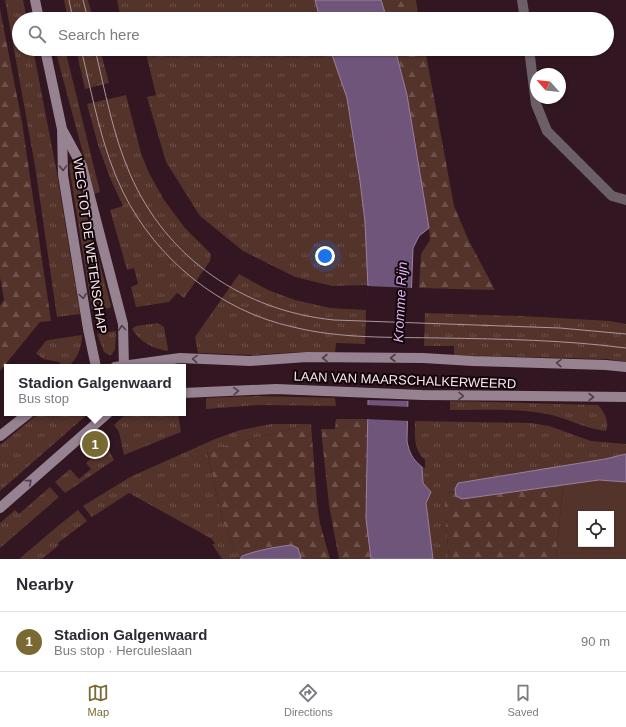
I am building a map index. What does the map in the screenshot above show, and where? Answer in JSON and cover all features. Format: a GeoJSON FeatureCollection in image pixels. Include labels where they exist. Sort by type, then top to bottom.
{"type":"FeatureCollection","features":[{"type":"Feature","properties":{"kind":"main road"},"geometry":{"type":"LineString","coordinates":[[35,0],[38,12]]}},
{"type":"Feature","properties":{"kind":"main road","name":"WEG TOT DE WETENSCHAP"},"geometry":{"type":"LineString","coordinates":[[46,56],[62,129],[63,175],[88,329],[95,364]]}},
{"type":"Feature","properties":{"kind":"main road","name":"WEG TOT DE WETENSCHAP"},"geometry":{"type":"LineString","coordinates":[[62,129],[82,166],[123,324],[121,364]]}},
{"type":"Feature","properties":{"kind":"main road","name":"LAAN VAN MAARSCHALKERWEERD"},"geometry":{"type":"LineString","coordinates":[[136,364],[180,358],[250,361],[307,357],[423,358],[626,367]]}},
{"type":"Feature","properties":{"kind":"main road","name":"LAAN VAN MAARSCHALKERWEERD"},"geometry":{"type":"LineString","coordinates":[[186,393],[276,389],[363,394],[626,397]]}},
{"type":"Feature","properties":{"kind":"main road"},"geometry":{"type":"LineString","coordinates":[[0,436],[25,416]]}},
{"type":"Feature","properties":{"kind":"main road"},"geometry":{"type":"LineString","coordinates":[[0,508],[105,416]]}},
{"type":"Feature","properties":{"kind":"lane"},"geometry":{"type":"LineString","coordinates":[[522,0],[524,12]]}},
{"type":"Feature","properties":{"kind":"lane"},"geometry":{"type":"LineString","coordinates":[[530,56],[536,104],[547,131],[612,196],[626,200]]}},
{"type":"Feature","properties":{"kind":"green space"},"geometry":{"type":"Polygon","coordinates":[[[5,0],[23,0],[26,12],[12,12],[12,39],[5,0]]]}},
{"type":"Feature","properties":{"kind":"green space"},"geometry":{"type":"Polygon","coordinates":[[[64,0],[88,0],[91,12],[67,12],[64,0]]]}},
{"type":"Feature","properties":{"kind":"green space"},"geometry":{"type":"Polygon","coordinates":[[[117,0],[315,0],[318,12],[120,12],[117,0]]]}},
{"type":"Feature","properties":{"kind":"green space"},"geometry":{"type":"Polygon","coordinates":[[[381,0],[416,0],[418,12],[385,12],[381,0]]]}},
{"type":"Feature","properties":{"kind":"green space"},"geometry":{"type":"Polygon","coordinates":[[[0,9],[22,122],[51,321],[40,322],[6,364],[4,364],[0,371],[0,306],[4,300],[0,277],[0,9]]]}},
{"type":"Feature","properties":{"kind":"green space"},"geometry":{"type":"Polygon","coordinates":[[[15,56],[34,56],[56,168],[80,314],[57,317],[35,166],[15,56]]]}},
{"type":"Feature","properties":{"kind":"green space"},"geometry":{"type":"Polygon","coordinates":[[[57,56],[67,56],[100,192],[94,194],[57,56]]]}},
{"type":"Feature","properties":{"kind":"green space"},"geometry":{"type":"Polygon","coordinates":[[[78,56],[102,56],[109,83],[85,89],[78,56]]]}},
{"type":"Feature","properties":{"kind":"green space"},"geometry":{"type":"Polygon","coordinates":[[[147,56],[332,56],[347,98],[360,181],[365,222],[368,285],[332,286],[295,277],[243,251],[200,216],[166,162],[147,97],[156,95],[147,56]]]}},
{"type":"Feature","properties":{"kind":"green space"},"geometry":{"type":"Polygon","coordinates":[[[397,56],[426,56],[454,206],[468,239],[495,290],[419,288],[421,254],[430,240],[407,95],[397,56]]]}},
{"type":"Feature","properties":{"kind":"green space"},"geometry":{"type":"Polygon","coordinates":[[[126,95],[141,153],[149,173],[164,200],[185,228],[211,254],[210,261],[184,298],[177,293],[169,302],[136,307],[131,287],[138,284],[134,268],[127,270],[110,210],[123,206],[110,178],[98,145],[87,104],[126,95]]]}},
{"type":"Feature","properties":{"kind":"green space"},"geometry":{"type":"Polygon","coordinates":[[[71,162],[73,163],[111,306],[110,308],[92,310],[69,166],[71,162]]]}},
{"type":"Feature","properties":{"kind":"green space"},"geometry":{"type":"Polygon","coordinates":[[[239,274],[268,290],[295,300],[330,308],[366,310],[365,344],[336,343],[335,353],[299,352],[254,355],[198,353],[195,337],[239,274]]]}},
{"type":"Feature","properties":{"kind":"green space"},"geometry":{"type":"Polygon","coordinates":[[[425,313],[522,316],[610,321],[626,324],[626,362],[607,359],[454,355],[454,346],[424,346],[425,313]]]}},
{"type":"Feature","properties":{"kind":"green space"},"geometry":{"type":"Polygon","coordinates":[[[158,323],[164,327],[168,349],[167,351],[147,344],[135,334],[132,329],[136,326],[158,323]]]}},
{"type":"Feature","properties":{"kind":"green space"},"geometry":{"type":"Polygon","coordinates":[[[116,331],[115,350],[111,355],[109,355],[104,352],[97,334],[116,331]]]}},
{"type":"Feature","properties":{"kind":"green space"},"geometry":{"type":"Polygon","coordinates":[[[82,335],[78,353],[71,364],[61,364],[59,362],[43,359],[36,353],[46,341],[82,335]]]}},
{"type":"Feature","properties":{"kind":"green space"},"geometry":{"type":"Polygon","coordinates":[[[254,396],[335,398],[336,406],[260,405],[206,409],[206,398],[254,396]]]}},
{"type":"Feature","properties":{"kind":"green space"},"geometry":{"type":"Polygon","coordinates":[[[450,401],[598,405],[606,417],[607,427],[606,431],[598,430],[547,414],[535,412],[450,410],[450,401]]]}},
{"type":"Feature","properties":{"kind":"green space"},"geometry":{"type":"Polygon","coordinates":[[[35,416],[86,416],[0,491],[0,445],[35,416]]]}},
{"type":"Feature","properties":{"kind":"green space"},"geometry":{"type":"Polygon","coordinates":[[[124,416],[178,416],[181,432],[124,455],[119,432],[114,425],[124,416]]]}},
{"type":"Feature","properties":{"kind":"green space"},"geometry":{"type":"Polygon","coordinates":[[[336,419],[367,419],[366,519],[371,559],[339,559],[329,505],[321,429],[335,429],[336,419]]]}},
{"type":"Feature","properties":{"kind":"green space"},"geometry":{"type":"Polygon","coordinates":[[[415,421],[531,423],[549,426],[591,441],[626,444],[626,454],[605,459],[458,483],[455,489],[456,492],[445,493],[445,515],[449,559],[433,559],[426,502],[431,492],[423,483],[422,467],[425,468],[425,460],[418,451],[415,437],[415,421]]]}},
{"type":"Feature","properties":{"kind":"green space"},"geometry":{"type":"Polygon","coordinates":[[[271,424],[311,424],[207,452],[223,522],[239,559],[222,559],[212,544],[215,544],[212,539],[129,493],[92,517],[83,506],[130,477],[215,439],[240,430],[271,424]]]}},
{"type":"Feature","properties":{"kind":"green space"},"geometry":{"type":"Polygon","coordinates":[[[311,424],[317,503],[320,523],[330,559],[301,559],[298,548],[291,545],[241,557],[239,559],[223,522],[207,451],[311,424]]]}},
{"type":"Feature","properties":{"kind":"green space"},"geometry":{"type":"Polygon","coordinates":[[[106,445],[114,460],[65,493],[55,482],[70,469],[79,479],[91,469],[86,463],[106,445]]]}},
{"type":"Feature","properties":{"kind":"green space"},"geometry":{"type":"Polygon","coordinates":[[[599,480],[626,482],[626,559],[556,559],[563,485],[599,480]]]}},
{"type":"Feature","properties":{"kind":"green space"},"geometry":{"type":"Polygon","coordinates":[[[563,485],[556,559],[449,559],[445,515],[445,493],[456,492],[456,496],[462,499],[563,485]]]}},
{"type":"Feature","properties":{"kind":"green space"},"geometry":{"type":"Polygon","coordinates":[[[50,487],[59,497],[0,548],[0,523],[15,510],[19,514],[50,487]]]}},
{"type":"Feature","properties":{"kind":"green space"},"geometry":{"type":"Polygon","coordinates":[[[78,510],[87,521],[58,543],[59,545],[42,559],[19,559],[59,525],[78,510]]]}},
{"type":"Feature","properties":{"kind":"water"},"geometry":{"type":"Polygon","coordinates":[[[315,0],[381,0],[385,12],[318,12],[315,0]]]}},
{"type":"Feature","properties":{"kind":"water","name":"Kromme Rijn"},"geometry":{"type":"Polygon","coordinates":[[[332,56],[397,56],[407,95],[429,228],[419,236],[413,248],[407,441],[412,455],[422,467],[423,483],[431,492],[426,503],[433,559],[371,559],[366,519],[368,401],[371,353],[365,222],[347,98],[332,56]]]}},
{"type":"Feature","properties":{"kind":"water"},"geometry":{"type":"Polygon","coordinates":[[[626,454],[626,482],[599,480],[462,499],[456,496],[455,489],[458,483],[605,459],[626,454]]]}},
{"type":"Feature","properties":{"kind":"water"},"geometry":{"type":"Polygon","coordinates":[[[291,545],[298,548],[301,559],[240,559],[242,556],[254,552],[291,545]]]}},
{"type":"Feature","properties":{"kind":"pier"},"geometry":{"type":"Polygon","coordinates":[[[367,286],[413,288],[410,401],[366,400],[369,353],[367,286]]]}},
{"type":"Feature","properties":{"kind":"pier"},"geometry":{"type":"Polygon","coordinates":[[[366,405],[410,407],[410,421],[365,419],[366,405]]]}},
{"type":"Feature","properties":{"kind":"tram line"},"geometry":{"type":"LineString","coordinates":[[69,0],[72,12]]}},
{"type":"Feature","properties":{"kind":"tram line"},"geometry":{"type":"LineString","coordinates":[[83,0],[86,12]]}},
{"type":"Feature","properties":{"kind":"tram line"},"geometry":{"type":"LineString","coordinates":[[83,56],[103,140],[115,175],[137,216],[153,239],[172,260],[193,279],[240,309],[293,327],[329,334],[385,337],[534,340],[626,348]]}},
{"type":"Feature","properties":{"kind":"tram line"},"geometry":{"type":"LineString","coordinates":[[97,56],[110,113],[124,159],[146,204],[165,231],[187,255],[212,276],[240,292],[269,305],[301,315],[334,320],[560,328],[626,334]]}},
{"type":"Feature","properties":{"kind":"place","name":"Stadion Galgenwaard"},"geometry":{"type":"Point","coordinates":[95,444]}}]}
